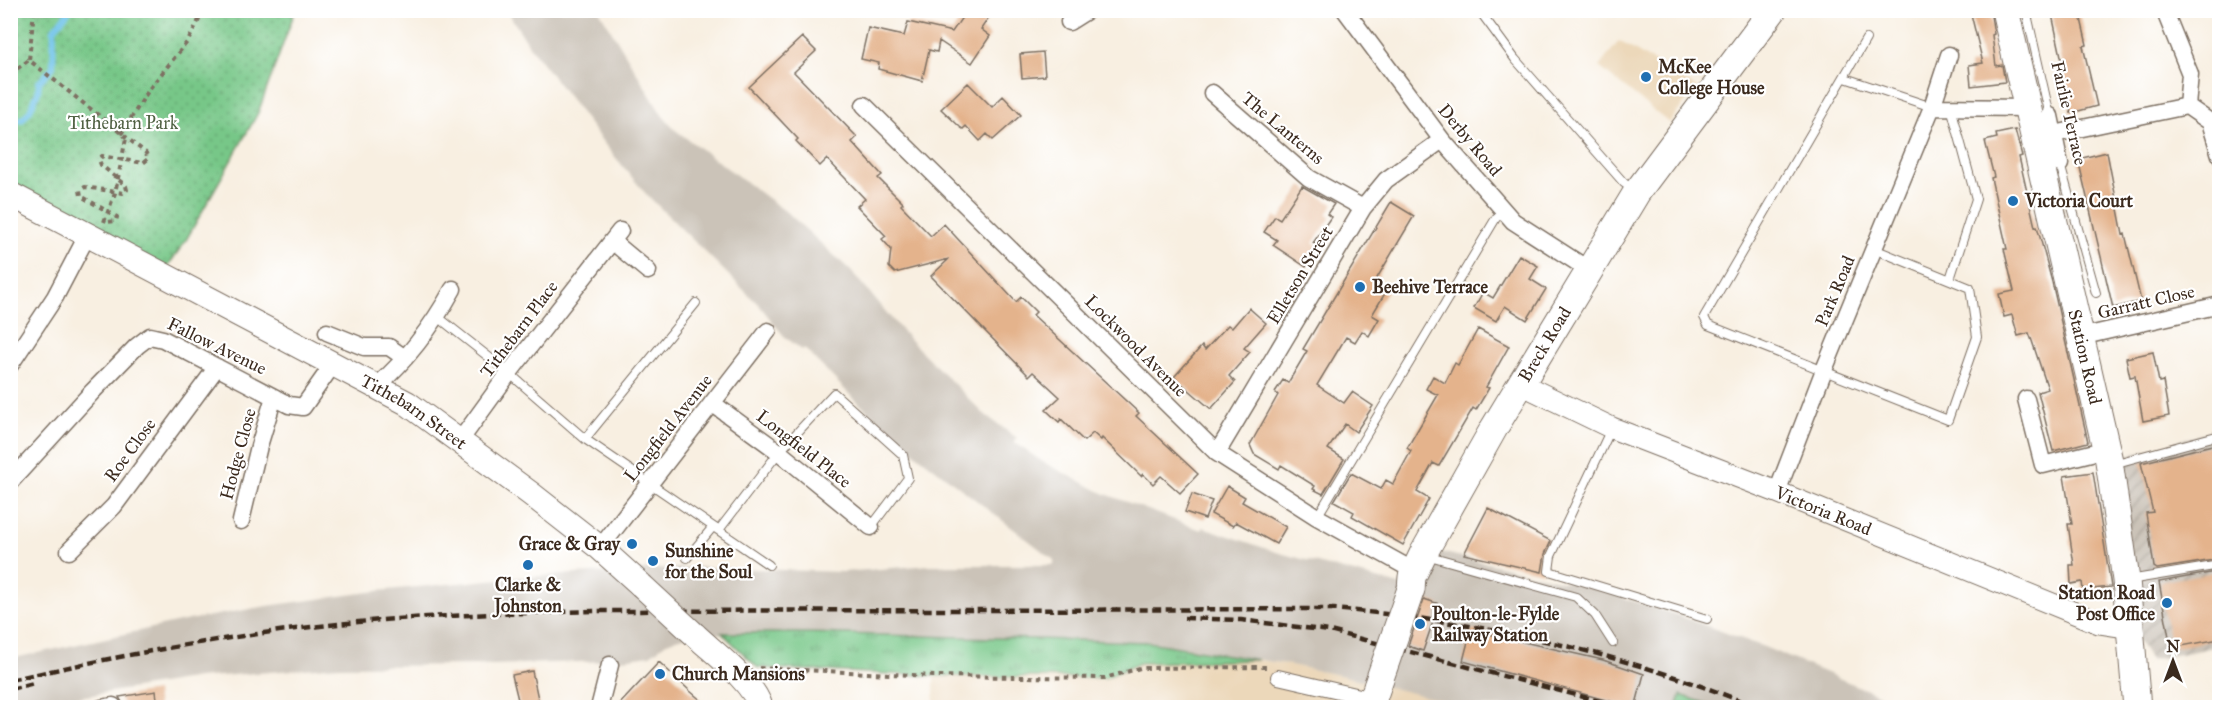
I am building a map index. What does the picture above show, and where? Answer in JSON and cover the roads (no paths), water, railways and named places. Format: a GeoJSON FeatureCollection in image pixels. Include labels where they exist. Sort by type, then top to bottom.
{"type":"FeatureCollection","features":[{"type":"Feature","properties":{"kind":"main road","name":"Breck Road"},"geometry":{"type":"LineString","coordinates":[[1374,697],[1416,571],[1521,384],[1637,192],[1773,10]]}},
{"type":"Feature","properties":{"kind":"main road","name":"Station Road"},"geometry":{"type":"LineString","coordinates":[[2004,10],[2039,112],[2080,337],[2109,457],[2126,580],[2137,708]]}},
{"type":"Feature","properties":{"kind":"main road","name":"Tithebarn Street"},"geometry":{"type":"LineString","coordinates":[[10,194],[407,403],[600,548],[721,659],[754,693],[761,708]]}},
{"type":"Feature","properties":{"kind":"street"},"geometry":{"type":"LineString","coordinates":[[1069,22],[1088,10]]}},
{"type":"Feature","properties":{"kind":"street","name":"Derby Road"},"geometry":{"type":"LineString","coordinates":[[1345,10],[1442,140],[1513,221],[1589,270]]}},
{"type":"Feature","properties":{"kind":"street"},"geometry":{"type":"LineString","coordinates":[[2165,12],[2190,74],[2187,106]]}},
{"type":"Feature","properties":{"kind":"street","name":"Park Road"},"geometry":{"type":"LineString","coordinates":[[1777,492],[1824,370],[1932,106],[1950,55]]}},
{"type":"Feature","properties":{"kind":"street","name":"The Lanterns"},"geometry":{"type":"LineString","coordinates":[[1212,93],[1309,177],[1363,208]]}},
{"type":"Feature","properties":{"kind":"street","name":"Lockwood Avenue"},"geometry":{"type":"LineString","coordinates":[[864,105],[1217,453],[1317,517],[1416,571]]}},
{"type":"Feature","properties":{"kind":"street"},"geometry":{"type":"LineString","coordinates":[[1932,106],[2039,112]]}},
{"type":"Feature","properties":{"kind":"street"},"geometry":{"type":"LineString","coordinates":[[2054,134],[2187,106],[2211,122],[2220,155]]}},
{"type":"Feature","properties":{"kind":"street","name":"Fairlie Terrace"},"geometry":{"type":"LineString","coordinates":[[2039,112],[2054,134],[2060,164]]}},
{"type":"Feature","properties":{"kind":"street","name":"Elletson Street"},"geometry":{"type":"LineString","coordinates":[[1217,453],[1363,208],[1386,180],[1442,140]]}},
{"type":"Feature","properties":{"kind":"street"},"geometry":{"type":"LineString","coordinates":[[10,365],[55,297],[88,234]]}},
{"type":"Feature","properties":{"kind":"street","name":"Tithebarn Place"},"geometry":{"type":"LineString","coordinates":[[459,442],[508,373],[616,236],[648,271]]}},
{"type":"Feature","properties":{"kind":"street"},"geometry":{"type":"LineString","coordinates":[[377,386],[397,369],[438,317],[453,288]]}},
{"type":"Feature","properties":{"kind":"street","name":"Garratt Close"},"geometry":{"type":"LineString","coordinates":[[2080,337],[2220,305]]}},
{"type":"Feature","properties":{"kind":"street","name":"Longfield Avenue"},"geometry":{"type":"LineString","coordinates":[[600,548],[768,331]]}},
{"type":"Feature","properties":{"kind":"street"},"geometry":{"type":"LineString","coordinates":[[327,332],[364,347],[389,347],[405,358]]}},
{"type":"Feature","properties":{"kind":"street","name":"Fallow Avenue"},"geometry":{"type":"LineString","coordinates":[[10,482],[93,392],[150,336],[163,339],[289,405],[303,407],[334,363]]}},
{"type":"Feature","properties":{"kind":"street","name":"Roe Close"},"geometry":{"type":"LineString","coordinates":[[69,551],[114,506],[217,367]]}},
{"type":"Feature","properties":{"kind":"street","name":"Victoria Road"},"geometry":{"type":"LineString","coordinates":[[1521,384],[1611,428],[1777,492],[2099,623],[2131,628]]}},
{"type":"Feature","properties":{"kind":"street","name":"Hodge Close"},"geometry":{"type":"LineString","coordinates":[[241,521],[259,446],[274,397]]}},
{"type":"Feature","properties":{"kind":"street"},"geometry":{"type":"LineString","coordinates":[[2026,399],[2043,465],[2109,457]]}},
{"type":"Feature","properties":{"kind":"street","name":"Longfield Place"},"geometry":{"type":"LineString","coordinates":[[712,403],[779,452],[872,527]]}},
{"type":"Feature","properties":{"kind":"street"},"geometry":{"type":"LineString","coordinates":[[599,708],[610,665]]}},
{"type":"Feature","properties":{"kind":"street"},"geometry":{"type":"LineString","coordinates":[[1278,677],[1374,697]]}},
{"type":"Feature","properties":{"kind":"lane"},"geometry":{"type":"LineString","coordinates":[[1479,10],[1515,59],[1624,183],[1637,192]]}},
{"type":"Feature","properties":{"kind":"lane","name":"Fairlie Terrace"},"geometry":{"type":"LineString","coordinates":[[2026,10],[2039,112]]}},
{"type":"Feature","properties":{"kind":"lane"},"geometry":{"type":"LineString","coordinates":[[1866,39],[1704,317],[1708,325],[1948,420],[1977,338],[1970,288],[1874,249]]}},
{"type":"Feature","properties":{"kind":"lane"},"geometry":{"type":"LineString","coordinates":[[1845,78],[1932,106]]}},
{"type":"Feature","properties":{"kind":"lane"},"geometry":{"type":"LineString","coordinates":[[1950,279],[1976,199],[1951,107]]}},
{"type":"Feature","properties":{"kind":"lane","name":"Fairlie Terrace"},"geometry":{"type":"LineString","coordinates":[[2060,164],[2096,293]]}},
{"type":"Feature","properties":{"kind":"lane"},"geometry":{"type":"LineString","coordinates":[[1317,517],[1496,218],[1505,210]]}},
{"type":"Feature","properties":{"kind":"lane"},"geometry":{"type":"LineString","coordinates":[[585,439],[696,303]]}},
{"type":"Feature","properties":{"kind":"lane"},"geometry":{"type":"LineString","coordinates":[[438,317],[585,439],[769,566]]}},
{"type":"Feature","properties":{"kind":"lane"},"geometry":{"type":"LineString","coordinates":[[687,558],[716,529],[779,452],[834,393],[903,454],[908,478],[872,527]]}},
{"type":"Feature","properties":{"kind":"lane"},"geometry":{"type":"LineString","coordinates":[[1611,428],[1551,556],[1549,571],[1707,619]]}},
{"type":"Feature","properties":{"kind":"lane"},"geometry":{"type":"LineString","coordinates":[[2109,457],[2220,435]]}},
{"type":"Feature","properties":{"kind":"lane"},"geometry":{"type":"LineString","coordinates":[[2126,580],[2220,565]]}},
{"type":"Feature","properties":{"kind":"lane"},"geometry":{"type":"LineString","coordinates":[[1416,571],[1576,597],[1594,615],[1613,643]]}},
{"type":"Feature","properties":{"kind":"waterway"},"geometry":{"type":"LineString","coordinates":[[10,120],[22,120],[30,110],[38,92],[39,82],[53,67],[54,29],[70,10]]}},
{"type":"Feature","properties":{"kind":"railway"},"geometry":{"type":"LineString","coordinates":[[10,680],[144,652],[234,637],[369,621],[426,617],[596,611],[1333,609],[1441,621],[1549,642],[1656,671],[1758,708]]}},
{"type":"Feature","properties":{"kind":"railway"},"geometry":{"type":"LineString","coordinates":[[1184,618],[1241,620],[1330,631],[1626,708]]}},
{"type":"Feature","properties":{"kind":"railway"},"geometry":{"type":"LineString","coordinates":[[10,689],[34,683]]}},
{"type":"Feature","properties":{"kind":"place","name":"McKee College House"},"geometry":{"type":"Point","coordinates":[1646,77]}},
{"type":"Feature","properties":{"kind":"place","name":"Victoria Court"},"geometry":{"type":"Point","coordinates":[2013,201]}},
{"type":"Feature","properties":{"kind":"place","name":"Beehive Terrace"},"geometry":{"type":"Point","coordinates":[1360,287]}},
{"type":"Feature","properties":{"kind":"place","name":"Grace & Gray"},"geometry":{"type":"Point","coordinates":[632,544]}},
{"type":"Feature","properties":{"kind":"place","name":"Sunshine for the Soul"},"geometry":{"type":"Point","coordinates":[653,561]}},
{"type":"Feature","properties":{"kind":"place","name":"Clarke & Johnston"},"geometry":{"type":"Point","coordinates":[528,565]}},
{"type":"Feature","properties":{"kind":"place","name":"Station Road Post Office"},"geometry":{"type":"Point","coordinates":[2167,603]}},
{"type":"Feature","properties":{"kind":"place","name":"Poulton-le-Fylde Railway Station"},"geometry":{"type":"Point","coordinates":[1420,624]}},
{"type":"Feature","properties":{"kind":"place","name":"Church Mansions"},"geometry":{"type":"Point","coordinates":[660,674]}},
{"type":"Feature","properties":{"kind":"park label","name":"Tithebarn Park"},"geometry":{"type":"Point","coordinates":[123,123]}}]}
